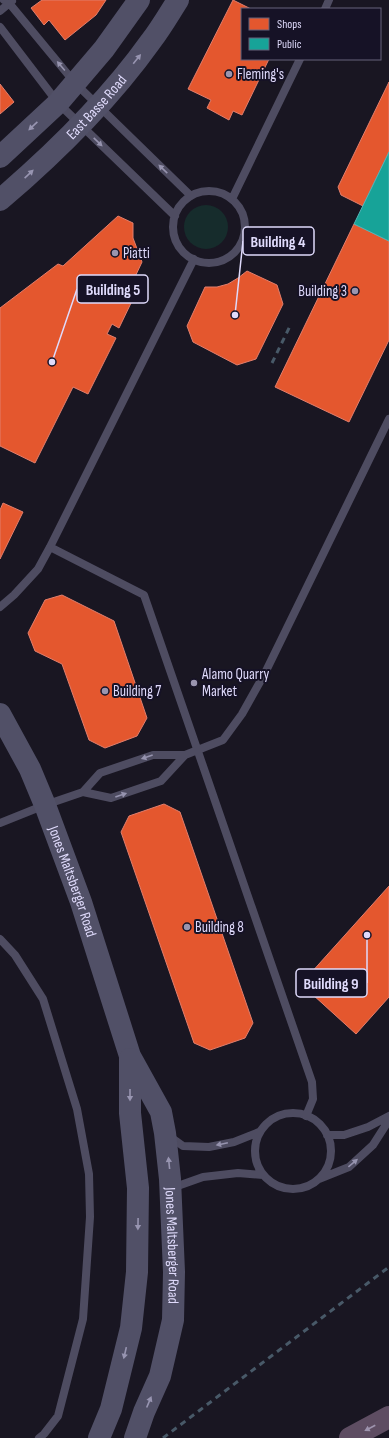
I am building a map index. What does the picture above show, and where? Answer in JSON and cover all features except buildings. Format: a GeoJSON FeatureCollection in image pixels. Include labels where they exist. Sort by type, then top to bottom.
{"type":"FeatureCollection","features":[{"type":"Feature","properties":{"kind":"highway"},"geometry":{"type":"LineString","coordinates":[[350,1438],[389,1417]]}},
{"type":"Feature","properties":{"kind":"main road","name":"East Basse Road"},"geometry":{"type":"LineString","coordinates":[[0,157],[58,103],[104,49],[139,0]]}},
{"type":"Feature","properties":{"kind":"main road","name":"East Basse Road"},"geometry":{"type":"LineString","coordinates":[[0,200],[30,174],[98,106],[151,41],[178,0]]}},
{"type":"Feature","properties":{"kind":"main road","name":"Jones Maltsberger Road"},"geometry":{"type":"LineString","coordinates":[[0,714],[30,769],[45,805],[81,902],[130,1056],[161,1112],[165,1133],[171,1188],[174,1272],[173,1320],[160,1376],[144,1412],[135,1438]]}},
{"type":"Feature","properties":{"kind":"main road","name":"Jones Maltsberger Road"},"geometry":{"type":"LineString","coordinates":[[99,1438],[111,1409],[131,1328],[137,1272],[138,1188],[130,1113],[130,1056]]}},
{"type":"Feature","properties":{"kind":"lane"},"geometry":{"type":"LineString","coordinates":[[0,11],[9,1],[75,83],[191,196]]}},
{"type":"Feature","properties":{"kind":"lane"},"geometry":{"type":"LineString","coordinates":[[0,27],[58,103],[175,216]]}},
{"type":"Feature","properties":{"kind":"lane"},"geometry":{"type":"LineString","coordinates":[[232,199],[300,60]]}},
{"type":"Feature","properties":{"kind":"lane"},"geometry":{"type":"LineString","coordinates":[[212,191],[222,193],[232,199],[239,206],[243,214],[245,226],[244,238],[238,249],[229,257],[217,262],[205,263],[194,259],[185,253],[179,246],[173,226],[175,216],[181,204],[191,196],[201,192],[212,191]]}},
{"type":"Feature","properties":{"kind":"lane"},"geometry":{"type":"LineString","coordinates":[[0,607],[14,595],[38,569],[194,259]]}},
{"type":"Feature","properties":{"kind":"lane"},"geometry":{"type":"LineString","coordinates":[[0,823],[83,792],[100,772],[153,755],[185,755],[223,740],[242,714],[268,667],[389,419]]}},
{"type":"Feature","properties":{"kind":"lane"},"geometry":{"type":"LineString","coordinates":[[50,547],[144,595],[312,1082],[313,1099],[306,1116]]}},
{"type":"Feature","properties":{"kind":"lane"},"geometry":{"type":"LineString","coordinates":[[83,792],[111,798],[161,781],[185,755]]}},
{"type":"Feature","properties":{"kind":"lane"},"geometry":{"type":"LineString","coordinates":[[0,939],[15,955],[43,999],[77,1109],[89,1174],[90,1217],[83,1319],[58,1416],[39,1438]]}},
{"type":"Feature","properties":{"kind":"lane"},"geometry":{"type":"LineString","coordinates":[[318,1179],[324,1172],[330,1154],[330,1144],[321,1125],[300,1113],[288,1113],[276,1116],[266,1123],[259,1132],[255,1146],[256,1161],[263,1174],[275,1184],[290,1188],[304,1187],[318,1179],[349,1167],[373,1145],[389,1120]]}},
{"type":"Feature","properties":{"kind":"lane"},"geometry":{"type":"LineString","coordinates":[[327,1135],[344,1135],[389,1116]]}},
{"type":"Feature","properties":{"kind":"lane"},"geometry":{"type":"LineString","coordinates":[[165,1133],[183,1146],[209,1147],[234,1142],[259,1132]]}},
{"type":"Feature","properties":{"kind":"lane"},"geometry":{"type":"LineString","coordinates":[[171,1188],[203,1177],[238,1173],[263,1174]]}},
{"type":"Feature","properties":{"kind":"green space"},"geometry":{"type":"Polygon","coordinates":[[[206,205],[218,209],[224,215],[228,227],[224,239],[218,245],[206,249],[194,245],[188,239],[184,227],[188,215],[194,209],[206,205]]]}},
{"type":"Feature","properties":{"kind":"railway"},"geometry":{"type":"LineString","coordinates":[[272,363],[291,324]]}},
{"type":"Feature","properties":{"kind":"railway"},"geometry":{"type":"LineString","coordinates":[[163,1438],[389,1267]]}},
{"type":"Feature","properties":{"kind":"place","name":"Fleming's"},"geometry":{"type":"Point","coordinates":[229,74]}},
{"type":"Feature","properties":{"kind":"place","name":"Piatti"},"geometry":{"type":"Point","coordinates":[115,253]}},
{"type":"Feature","properties":{"kind":"place","name":"Building 3"},"geometry":{"type":"Point","coordinates":[355,291]}},
{"type":"Feature","properties":{"kind":"place","name":"Building 4"},"geometry":{"type":"Point","coordinates":[235,315]}},
{"type":"Feature","properties":{"kind":"place","name":"Building 5"},"geometry":{"type":"Point","coordinates":[52,362]}},
{"type":"Feature","properties":{"kind":"place","name":"Alamo Quarry Market"},"geometry":{"type":"Point","coordinates":[194,683]}},
{"type":"Feature","properties":{"kind":"place","name":"Building 7"},"geometry":{"type":"Point","coordinates":[105,691]}},
{"type":"Feature","properties":{"kind":"place","name":"Building 8"},"geometry":{"type":"Point","coordinates":[187,927]}},
{"type":"Feature","properties":{"kind":"place","name":"Building 9"},"geometry":{"type":"Point","coordinates":[367,935]}}]}
